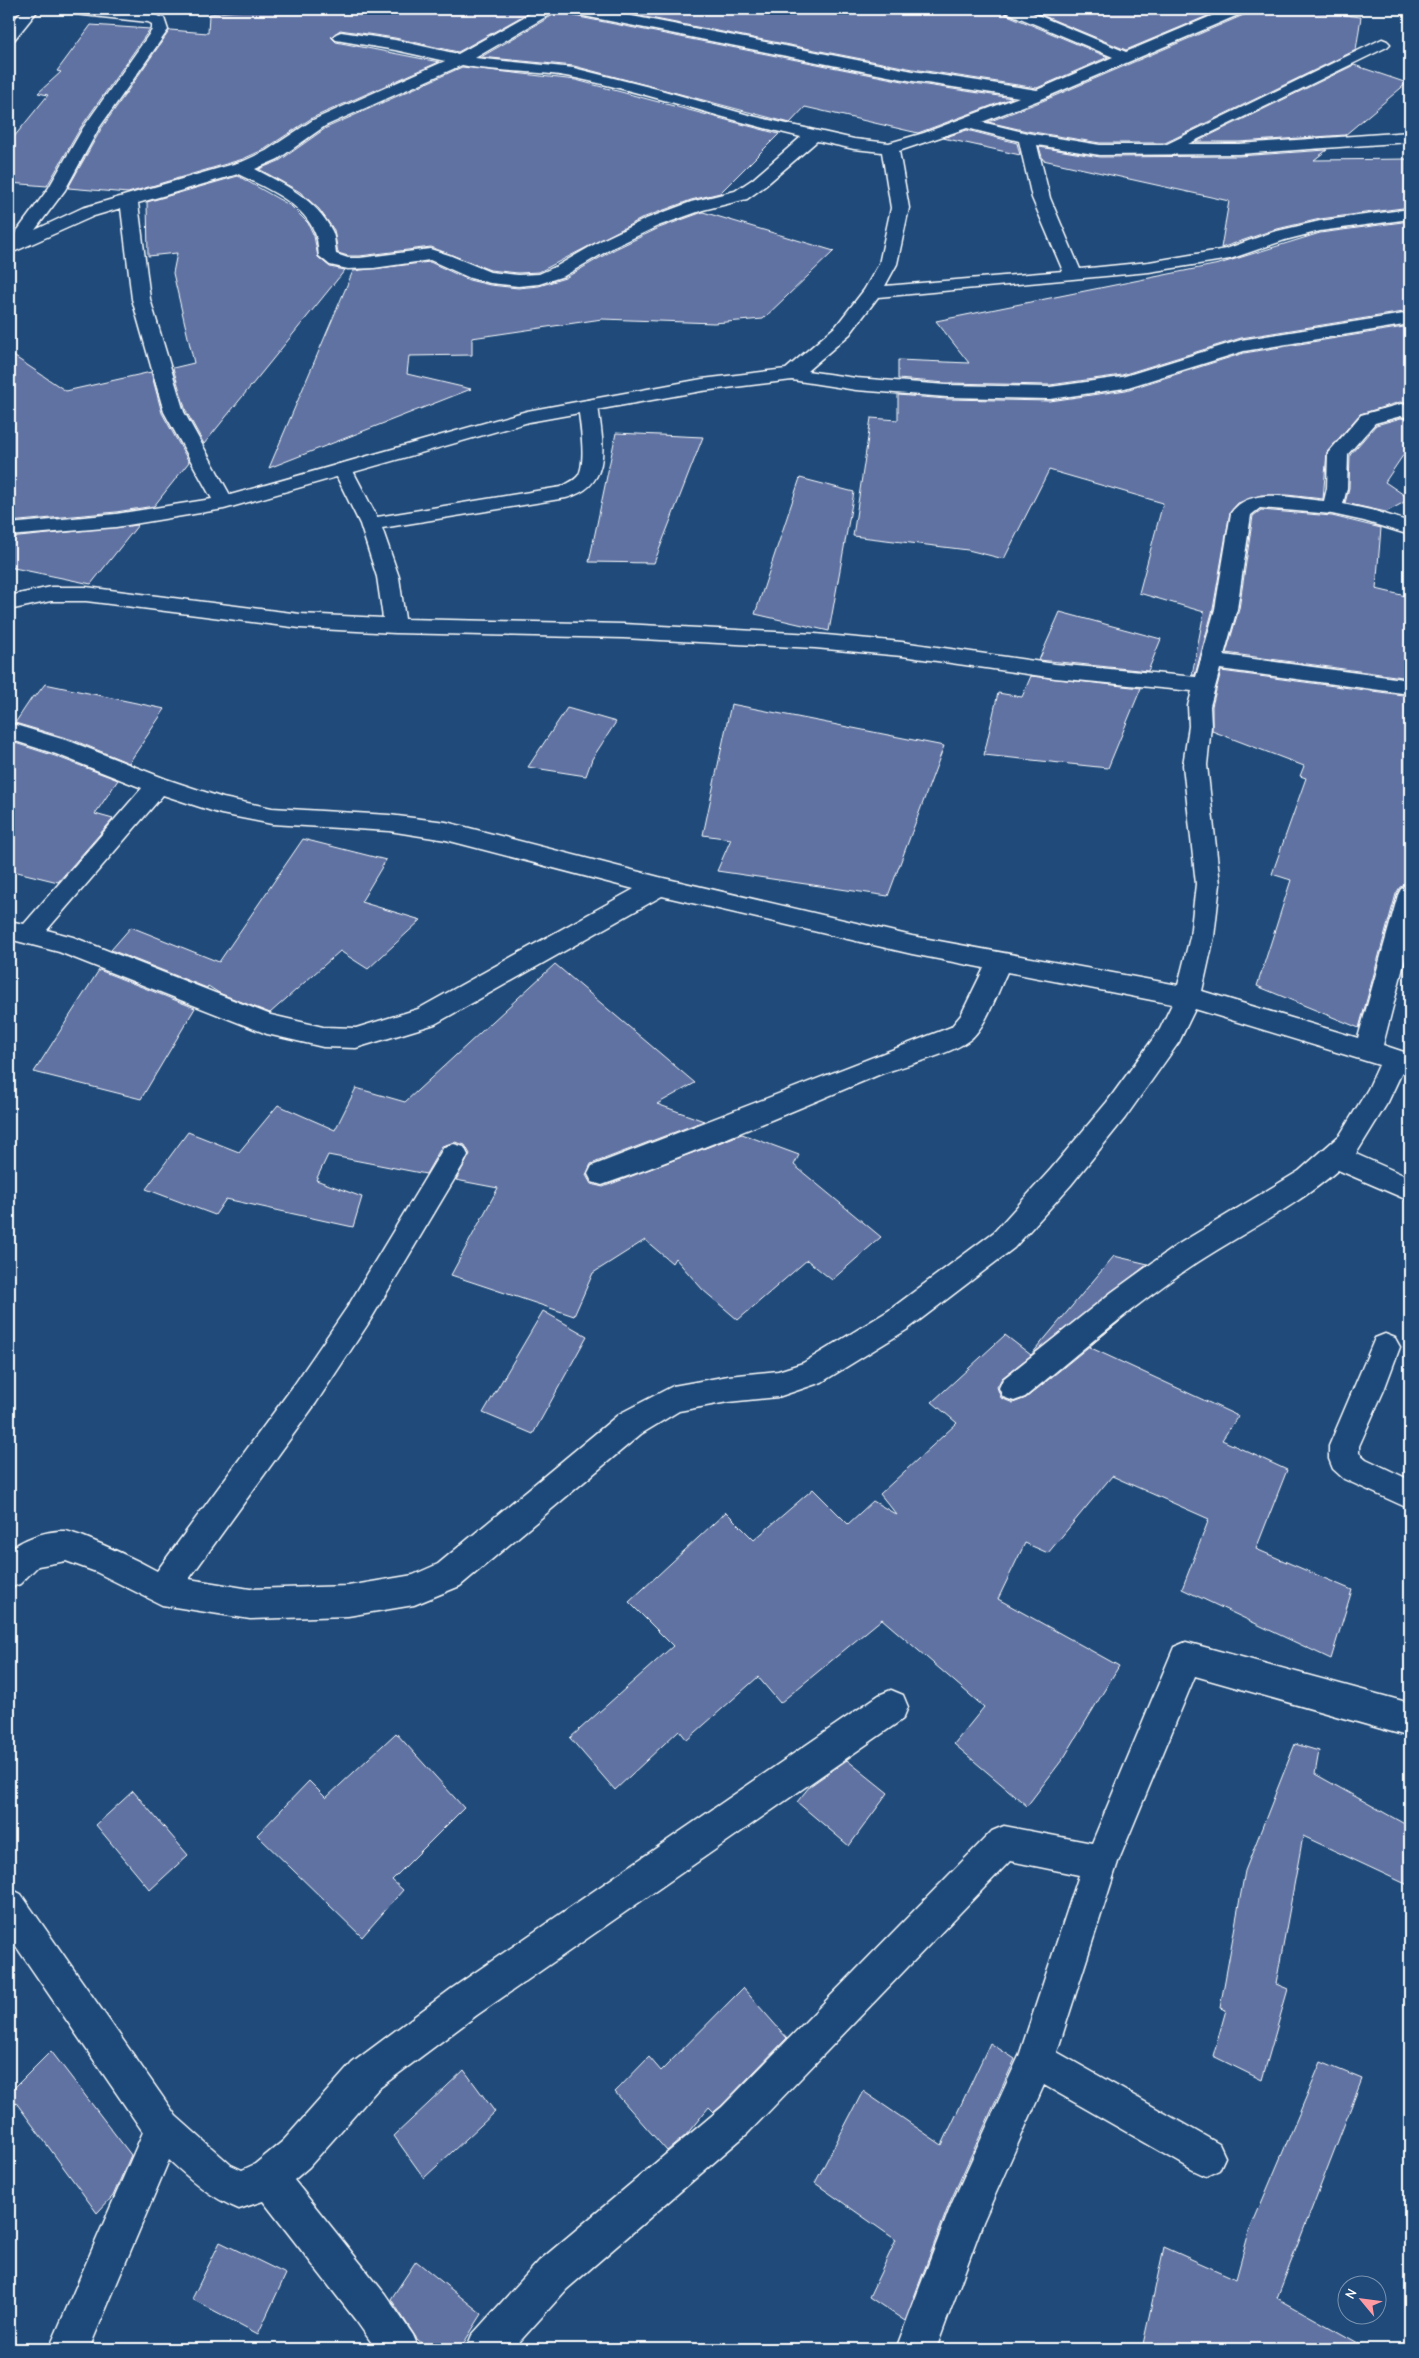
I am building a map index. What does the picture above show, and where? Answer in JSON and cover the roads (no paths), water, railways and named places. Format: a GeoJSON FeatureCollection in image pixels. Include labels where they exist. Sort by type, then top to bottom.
{"type":"FeatureCollection","features":[{"type":"Feature","properties":{"kind":"street"},"geometry":{"type":"LineString","coordinates":[[9,37],[31,9]]}},
{"type":"Feature","properties":{"kind":"street"},"geometry":{"type":"LineString","coordinates":[[11,248],[56,190],[91,128],[160,30],[159,21],[150,18],[74,9]]}},
{"type":"Feature","properties":{"kind":"street"},"geometry":{"type":"LineString","coordinates":[[11,248],[88,212],[240,168],[272,154],[319,124],[355,105],[460,60],[549,9]]}},
{"type":"Feature","properties":{"kind":"street"},"geometry":{"type":"LineString","coordinates":[[574,9],[913,76],[1038,95]]}},
{"type":"Feature","properties":{"kind":"street"},"geometry":{"type":"LineString","coordinates":[[1011,9],[1125,57]]}},
{"type":"Feature","properties":{"kind":"street"},"geometry":{"type":"LineString","coordinates":[[341,36],[514,69],[574,73],[651,92],[748,120],[854,144],[890,148],[930,136],[1038,95],[1238,9]]}},
{"type":"Feature","properties":{"kind":"street"},"geometry":{"type":"LineString","coordinates":[[1168,148],[1382,44]]}},
{"type":"Feature","properties":{"kind":"street"},"geometry":{"type":"LineString","coordinates":[[964,122],[1026,138],[1100,150],[1168,148],[1239,149],[1410,137]]}},
{"type":"Feature","properties":{"kind":"street"},"geometry":{"type":"LineString","coordinates":[[240,168],[304,205],[324,232],[328,256],[336,261],[346,264],[383,261],[426,254],[433,255],[484,276],[534,280],[555,274],[615,240],[669,216],[739,196],[814,135]]}},
{"type":"Feature","properties":{"kind":"street"},"geometry":{"type":"LineString","coordinates":[[1026,138],[1041,198],[1074,275]]}},
{"type":"Feature","properties":{"kind":"street"},"geometry":{"type":"LineString","coordinates":[[792,374],[843,330],[872,292],[888,264],[898,222],[899,196],[890,148]]}},
{"type":"Feature","properties":{"kind":"street"},"geometry":{"type":"LineString","coordinates":[[129,199],[141,299],[174,412],[224,503]]}},
{"type":"Feature","properties":{"kind":"street"},"geometry":{"type":"LineString","coordinates":[[872,292],[1149,267],[1230,254],[1279,236],[1320,226],[1410,214]]}},
{"type":"Feature","properties":{"kind":"street"},"geometry":{"type":"LineString","coordinates":[[9,530],[110,523],[178,513],[224,503],[526,417],[702,385],[792,374],[856,384],[946,391],[1050,393],[1125,382],[1241,346],[1410,319]]}},
{"type":"Feature","properties":{"kind":"street"},"geometry":{"type":"LineString","coordinates":[[370,524],[566,492],[575,488],[582,483],[590,472],[591,431],[588,406]]}},
{"type":"Feature","properties":{"kind":"street"},"geometry":{"type":"LineString","coordinates":[[1332,508],[1337,488],[1338,453],[1368,419],[1401,410],[1410,412]]}},
{"type":"Feature","properties":{"kind":"street"},"geometry":{"type":"LineString","coordinates":[[343,469],[370,524],[388,577],[395,626]]}},
{"type":"Feature","properties":{"kind":"street"},"geometry":{"type":"LineString","coordinates":[[9,1573],[27,1555],[66,1546],[105,1560],[162,1590],[250,1604],[348,1601],[414,1590],[449,1575],[630,1424],[648,1412],[673,1399],[728,1389],[778,1384],[812,1373],[898,1320],[1004,1240],[1061,1177],[1116,1110],[1170,1035],[1188,997],[1202,937],[1208,884],[1195,765],[1200,726],[1199,706],[1230,590],[1241,513],[1249,505],[1260,502],[1332,508],[1368,515],[1410,529]]}},
{"type":"Feature","properties":{"kind":"street"},"geometry":{"type":"LineString","coordinates":[[9,603],[51,594],[86,594],[300,621],[395,626],[623,631],[815,641],[902,649],[1055,671],[1208,673],[1410,687]]}},
{"type":"Feature","properties":{"kind":"street"},"geometry":{"type":"LineString","coordinates":[[9,731],[64,748],[158,785],[222,806],[272,816],[389,823],[446,830],[659,886],[912,945],[1188,997],[1403,1061],[1379,1094],[1350,1144],[1310,1179],[1187,1254],[1122,1301],[1014,1388]]}},
{"type":"Feature","properties":{"kind":"street"},"geometry":{"type":"LineString","coordinates":[[158,785],[19,932],[64,944],[267,1024],[323,1037],[356,1038],[426,1017],[659,886]]}},
{"type":"Feature","properties":{"kind":"street"},"geometry":{"type":"LineString","coordinates":[[1368,1051],[1410,895]]}},
{"type":"Feature","properties":{"kind":"street"},"geometry":{"type":"LineString","coordinates":[[602,1174],[788,1103],[869,1068],[925,1050],[960,1034],[971,1021],[999,962]]}},
{"type":"Feature","properties":{"kind":"street"},"geometry":{"type":"LineString","coordinates":[[162,1590],[305,1394],[358,1315],[454,1155]]}},
{"type":"Feature","properties":{"kind":"street"},"geometry":{"type":"LineString","coordinates":[[1335,1157],[1410,1190]]}},
{"type":"Feature","properties":{"kind":"street"},"geometry":{"type":"LineString","coordinates":[[1385,1347],[1370,1390],[1344,1446],[1344,1459],[1355,1469],[1410,1495]]}},
{"type":"Feature","properties":{"kind":"street"},"geometry":{"type":"LineString","coordinates":[[916,2349],[966,2217],[1036,2060],[1101,1862],[1186,1658],[1410,1720]]}},
{"type":"Feature","properties":{"kind":"street"},"geometry":{"type":"LineString","coordinates":[[9,1906],[163,2129],[218,2178],[239,2190],[252,2186],[268,2177],[296,2154],[364,2076],[464,2002],[891,1707]]}},
{"type":"Feature","properties":{"kind":"street"},"geometry":{"type":"LineString","coordinates":[[486,2349],[553,2275],[735,2120],[1004,1843],[1101,1862]]}},
{"type":"Feature","properties":{"kind":"street"},"geometry":{"type":"LineString","coordinates":[[1036,2060],[1206,2157]]}},
{"type":"Feature","properties":{"kind":"street"},"geometry":{"type":"LineString","coordinates":[[68,2349],[163,2129]]}},
{"type":"Feature","properties":{"kind":"street"},"geometry":{"type":"LineString","coordinates":[[268,2177],[371,2308],[399,2349]]}}]}
